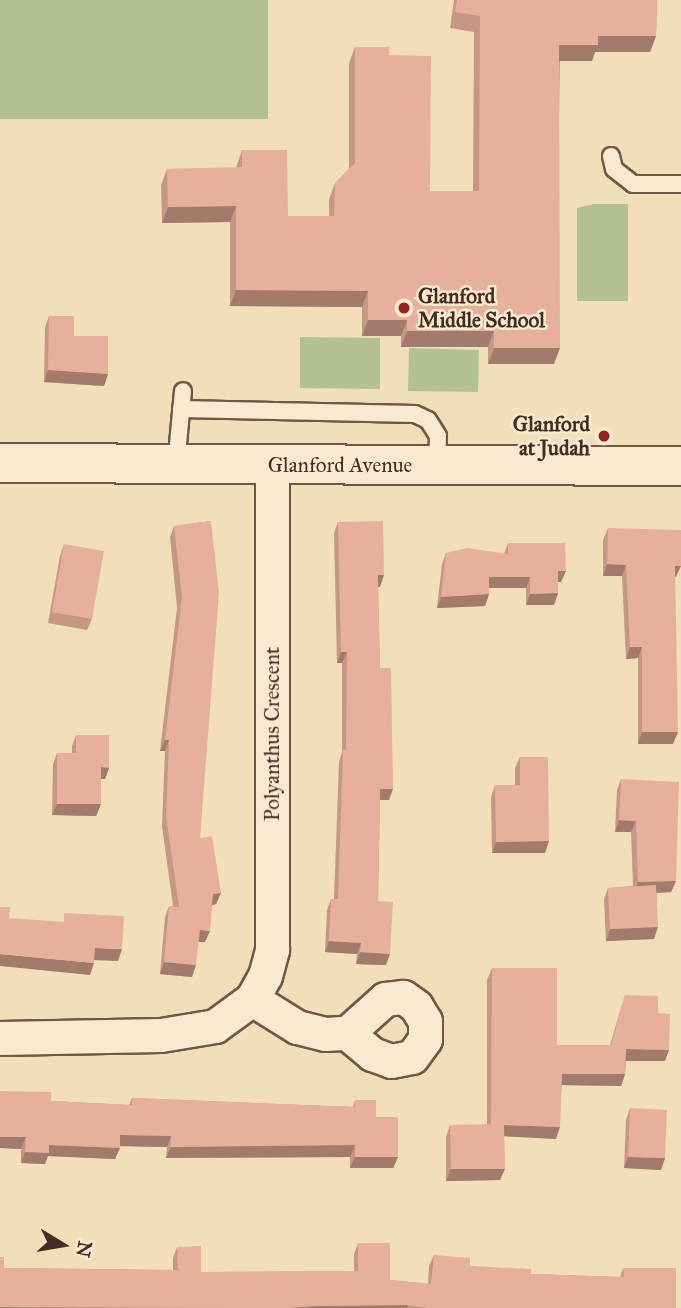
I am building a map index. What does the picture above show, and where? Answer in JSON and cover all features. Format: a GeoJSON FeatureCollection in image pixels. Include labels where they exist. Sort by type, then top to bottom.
{"type":"FeatureCollection","features":[{"type":"Feature","properties":{"kind":"main road","name":"Glanford Avenue"},"geometry":{"type":"LineString","coordinates":[[0,463],[681,466]]}},
{"type":"Feature","properties":{"kind":"street","name":"Polyanthus Crescent"},"geometry":{"type":"LineString","coordinates":[[0,1038],[161,1035],[215,1026],[252,999],[265,976],[272,949],[272,465]]}},
{"type":"Feature","properties":{"kind":"street"},"geometry":{"type":"LineString","coordinates":[[252,999],[297,1027],[324,1034],[347,1033]]}},
{"type":"Feature","properties":{"kind":"lane"},"geometry":{"type":"LineString","coordinates":[[611,156],[614,169],[633,184],[681,184]]}},
{"type":"Feature","properties":{"kind":"lane"},"geometry":{"type":"LineString","coordinates":[[176,465],[183,391]]}},
{"type":"Feature","properties":{"kind":"lane"},"geometry":{"type":"LineString","coordinates":[[181,409],[415,414],[428,420],[438,436],[437,465]]}},
{"type":"Feature","properties":{"kind":"green space"},"geometry":{"type":"Polygon","coordinates":[[[0,0],[268,0],[268,119],[0,119],[0,0]]]}},
{"type":"Feature","properties":{"kind":"green space"},"geometry":{"type":"Polygon","coordinates":[[[593,204],[628,204],[628,301],[577,301],[577,208],[593,204]]]}},
{"type":"Feature","properties":{"kind":"green space"},"geometry":{"type":"Polygon","coordinates":[[[300,337],[380,338],[380,389],[300,388],[300,337]]]}},
{"type":"Feature","properties":{"kind":"green space"},"geometry":{"type":"Polygon","coordinates":[[[409,348],[479,350],[478,392],[408,391],[409,348]]]}},
{"type":"Feature","properties":{"kind":"building"},"geometry":{"type":"Polygon","coordinates":[[[457,0],[657,0],[656,36],[598,36],[598,45],[559,45],[560,348],[494,348],[494,331],[407,331],[407,320],[368,320],[368,291],[236,290],[236,206],[168,207],[167,169],[242,167],[242,150],[287,150],[288,216],[334,216],[335,183],[355,163],[355,47],[389,47],[389,55],[431,56],[430,191],[479,191],[480,16],[455,12],[457,0]]]}},
{"type":"Feature","properties":{"kind":"building"},"geometry":{"type":"Polygon","coordinates":[[[49,316],[74,316],[74,336],[108,336],[108,374],[48,370],[49,316]]]}},
{"type":"Feature","properties":{"kind":"building"},"geometry":{"type":"Polygon","coordinates":[[[211,521],[219,593],[200,838],[212,836],[221,893],[213,894],[210,931],[200,930],[196,965],[164,962],[169,906],[179,907],[166,815],[169,740],[165,740],[182,597],[174,526],[211,521]]]}},
{"type":"Feature","properties":{"kind":"building"},"geometry":{"type":"Polygon","coordinates":[[[383,521],[384,575],[378,575],[380,668],[391,668],[393,789],[380,789],[378,901],[393,902],[390,954],[360,952],[361,943],[329,941],[331,899],[338,899],[343,750],[346,750],[347,652],[341,652],[338,522],[383,521]]]}},
{"type":"Feature","properties":{"kind":"building"},"geometry":{"type":"Polygon","coordinates":[[[608,528],[681,530],[681,566],[675,566],[678,732],[642,732],[642,647],[630,647],[626,565],[607,564],[608,528]]]}},
{"type":"Feature","properties":{"kind":"building"},"geometry":{"type":"Polygon","coordinates":[[[508,543],[565,543],[566,571],[558,571],[558,593],[530,594],[530,577],[489,577],[489,594],[441,597],[446,553],[467,548],[508,554],[508,543]]]}},
{"type":"Feature","properties":{"kind":"building"},"geometry":{"type":"Polygon","coordinates":[[[64,544],[104,551],[92,619],[52,612],[64,544]]]}},
{"type":"Feature","properties":{"kind":"building"},"geometry":{"type":"Polygon","coordinates":[[[76,735],[109,735],[109,768],[101,767],[101,804],[57,804],[57,753],[76,753],[76,735]]]}},
{"type":"Feature","properties":{"kind":"building"},"geometry":{"type":"Polygon","coordinates":[[[520,757],[548,757],[549,841],[496,842],[495,785],[520,785],[520,757]]]}},
{"type":"Feature","properties":{"kind":"building"},"geometry":{"type":"Polygon","coordinates":[[[621,779],[679,782],[676,881],[638,882],[636,821],[619,820],[621,779]]]}},
{"type":"Feature","properties":{"kind":"building"},"geometry":{"type":"Polygon","coordinates":[[[656,885],[658,927],[610,929],[608,888],[656,885]]]}},
{"type":"Feature","properties":{"kind":"building"},"geometry":{"type":"Polygon","coordinates":[[[0,907],[10,907],[9,918],[64,922],[64,913],[124,916],[122,949],[95,948],[94,963],[0,954],[0,907]]]}},
{"type":"Feature","properties":{"kind":"building"},"geometry":{"type":"Polygon","coordinates":[[[492,968],[557,968],[557,1045],[611,1045],[625,995],[658,996],[658,1013],[670,1014],[669,1050],[626,1049],[625,1074],[562,1074],[560,1127],[504,1125],[505,1169],[451,1169],[450,1125],[497,1124],[491,1124],[492,968]]]}},
{"type":"Feature","properties":{"kind":"building"},"geometry":{"type":"Polygon","coordinates":[[[0,1091],[51,1092],[51,1101],[132,1105],[132,1098],[355,1107],[355,1100],[376,1100],[376,1117],[398,1117],[398,1157],[355,1157],[355,1145],[171,1147],[171,1136],[120,1135],[120,1148],[49,1145],[49,1153],[25,1152],[26,1137],[0,1137],[0,1091]]]}},
{"type":"Feature","properties":{"kind":"building"},"geometry":{"type":"Polygon","coordinates":[[[630,1108],[667,1110],[665,1158],[628,1157],[630,1108]]]}},
{"type":"Feature","properties":{"kind":"building"},"geometry":{"type":"Polygon","coordinates":[[[358,1243],[390,1243],[390,1280],[431,1284],[434,1255],[470,1258],[470,1266],[531,1269],[531,1274],[624,1277],[623,1268],[676,1268],[676,1308],[427,1308],[408,1305],[287,1308],[0,1307],[0,1257],[4,1257],[4,1268],[178,1270],[177,1247],[201,1246],[201,1272],[358,1271],[358,1243]]]}},
{"type":"Feature","properties":{"kind":"place","name":"Glanford Middle School"},"geometry":{"type":"Point","coordinates":[404,308]}},
{"type":"Feature","properties":{"kind":"place","name":"Glanford at Judah"},"geometry":{"type":"Point","coordinates":[604,436]}}]}
